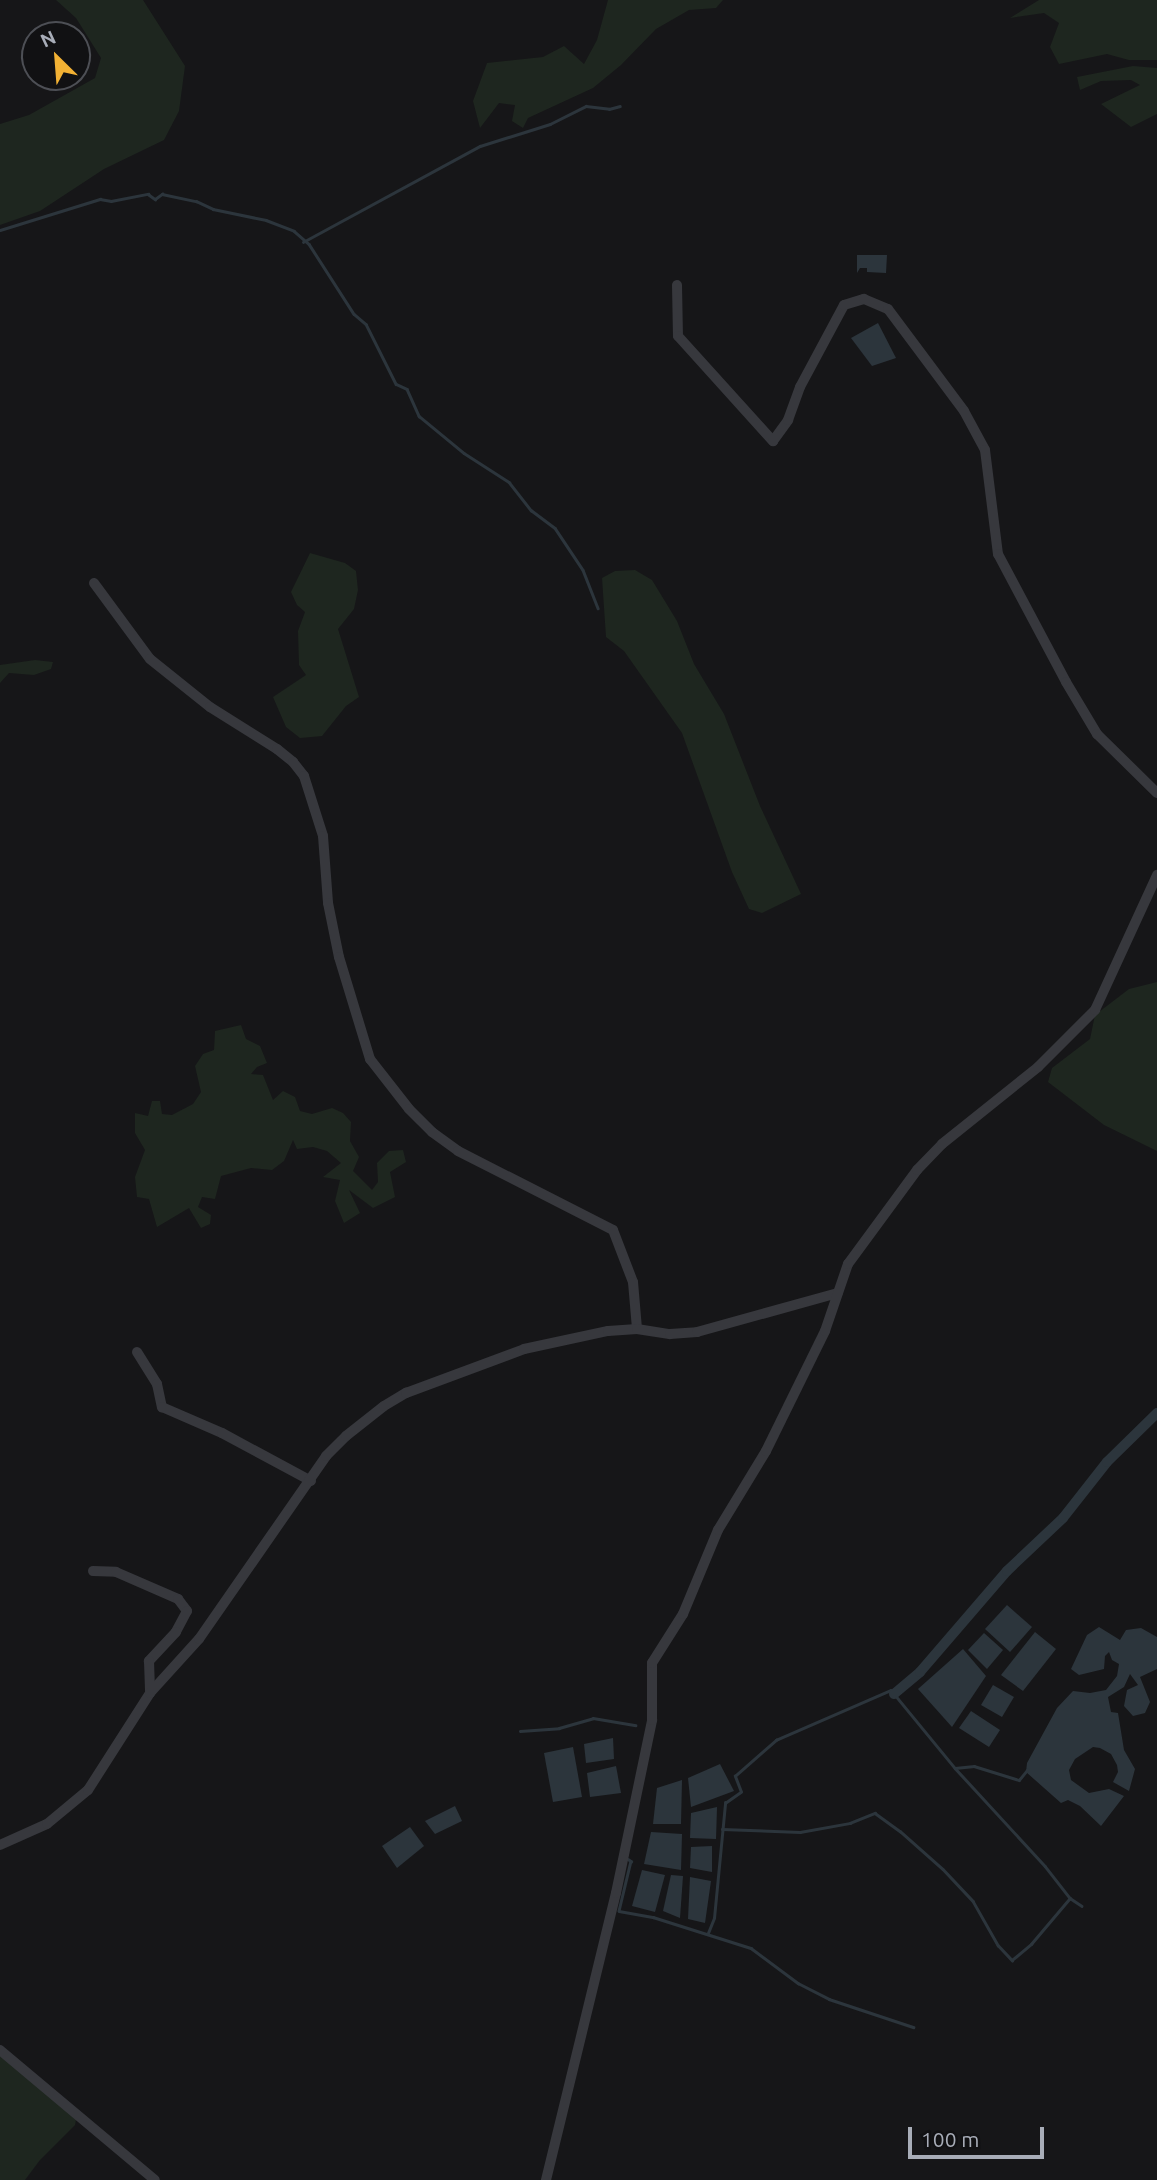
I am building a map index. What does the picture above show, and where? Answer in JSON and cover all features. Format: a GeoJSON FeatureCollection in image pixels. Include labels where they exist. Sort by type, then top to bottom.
{"type":"FeatureCollection","features":[{"type":"Feature","properties":{"kind":"street"},"geometry":{"type":"LineString","coordinates":[[677,285],[678,336],[773,441],[788,420],[800,387],[844,305],[864,299],[888,309],[964,411],[985,450],[998,554],[1066,682],[1097,734],[1157,793]]}},
{"type":"Feature","properties":{"kind":"street"},"geometry":{"type":"LineString","coordinates":[[94,583],[150,659],[210,707],[277,749],[293,762],[304,776],[323,836],[328,903],[339,957],[370,1059],[409,1109],[432,1132],[458,1151],[613,1230],[633,1282],[637,1329]]}},
{"type":"Feature","properties":{"kind":"street"},"geometry":{"type":"LineString","coordinates":[[546,2180],[616,1893],[652,1720],[652,1663],[683,1614],[718,1530],[766,1451],[825,1331],[848,1264],[917,1170],[942,1144],[1038,1067],[1095,1010],[1157,875]]}},
{"type":"Feature","properties":{"kind":"street"},"geometry":{"type":"LineString","coordinates":[[0,1845],[47,1824],[88,1790],[150,1693],[199,1639],[326,1456],[345,1436],[406,1393],[524,1349],[608,1331],[637,1329],[670,1334],[697,1332],[838,1293]]}},
{"type":"Feature","properties":{"kind":"street"},"geometry":{"type":"LineString","coordinates":[[137,1352],[157,1384],[162,1407],[222,1433],[311,1481]]}},
{"type":"Feature","properties":{"kind":"street"},"geometry":{"type":"LineString","coordinates":[[93,1571],[116,1572],[178,1599],[187,1611],[176,1632],[149,1661],[150,1693]]}},
{"type":"Feature","properties":{"kind":"street"},"geometry":{"type":"LineString","coordinates":[[0,2049],[155,2180]]}},
{"type":"Feature","properties":{"kind":"shaded area"},"geometry":{"type":"Polygon","coordinates":[[[56,0],[143,0],[185,66],[179,111],[164,140],[104,169],[40,211],[0,225],[0,124],[29,115],[72,91],[91,91],[91,80],[95,78],[101,58],[91,42],[91,21],[78,21],[56,0]]]}},
{"type":"Feature","properties":{"kind":"shaded area"},"geometry":{"type":"Polygon","coordinates":[[[608,0],[723,0],[716,8],[689,10],[656,29],[621,65],[593,88],[528,118],[523,128],[512,121],[515,105],[499,103],[480,128],[473,101],[487,63],[543,57],[564,46],[584,64],[597,40],[608,0]]]}},
{"type":"Feature","properties":{"kind":"shaded area"},"geometry":{"type":"Polygon","coordinates":[[[1039,0],[1157,0],[1157,60],[1129,60],[1107,54],[1059,64],[1050,47],[1059,23],[1044,13],[1010,18],[1039,0]]]}},
{"type":"Feature","properties":{"kind":"shaded area"},"geometry":{"type":"Polygon","coordinates":[[[1133,66],[1157,68],[1157,114],[1131,127],[1101,104],[1140,85],[1131,80],[1101,81],[1080,90],[1077,77],[1133,66]]]}},
{"type":"Feature","properties":{"kind":"shaded area"},"geometry":{"type":"Polygon","coordinates":[[[857,255],[887,255],[886,273],[867,272],[867,268],[860,268],[857,273],[857,255]]]}},
{"type":"Feature","properties":{"kind":"shaded area"},"geometry":{"type":"Polygon","coordinates":[[[878,323],[896,358],[872,366],[851,338],[878,323]]]}},
{"type":"Feature","properties":{"kind":"shaded area"},"geometry":{"type":"Polygon","coordinates":[[[310,553],[345,563],[356,571],[358,590],[354,609],[338,629],[359,697],[346,706],[322,736],[300,738],[286,727],[273,697],[306,675],[299,665],[298,631],[305,612],[297,605],[291,592],[310,553]]]}},
{"type":"Feature","properties":{"kind":"shaded area"},"geometry":{"type":"Polygon","coordinates":[[[635,570],[652,580],[677,621],[694,664],[724,714],[760,806],[801,894],[762,913],[749,909],[732,872],[682,733],[624,651],[606,637],[602,578],[615,571],[635,570]]]}},
{"type":"Feature","properties":{"kind":"shaded area"},"geometry":{"type":"Polygon","coordinates":[[[35,660],[53,662],[51,669],[34,675],[9,673],[0,683],[0,665],[35,660]]]}},
{"type":"Feature","properties":{"kind":"shaded area"},"geometry":{"type":"Polygon","coordinates":[[[1157,982],[1157,1151],[1104,1125],[1048,1082],[1052,1068],[1090,1039],[1095,1015],[1129,989],[1157,982]]]}},
{"type":"Feature","properties":{"kind":"shaded area"},"geometry":{"type":"Polygon","coordinates":[[[241,1025],[246,1039],[260,1046],[267,1063],[257,1067],[251,1074],[263,1075],[273,1100],[283,1091],[295,1097],[300,1111],[312,1114],[332,1108],[343,1113],[351,1122],[350,1141],[359,1157],[353,1171],[372,1190],[378,1182],[377,1163],[389,1151],[403,1150],[406,1162],[390,1172],[395,1197],[373,1208],[349,1190],[360,1213],[344,1223],[335,1201],[340,1180],[323,1177],[341,1163],[327,1151],[313,1147],[297,1149],[293,1140],[284,1161],[272,1170],[251,1168],[221,1176],[215,1199],[202,1197],[198,1207],[211,1215],[210,1224],[201,1228],[189,1208],[157,1227],[149,1199],[137,1197],[135,1177],[145,1150],[135,1133],[135,1113],[148,1116],[152,1101],[160,1101],[162,1114],[172,1115],[193,1104],[201,1092],[195,1066],[203,1054],[214,1050],[215,1031],[241,1025]]]}},
{"type":"Feature","properties":{"kind":"shaded area"},"geometry":{"type":"Polygon","coordinates":[[[1007,1605],[1032,1627],[1010,1652],[985,1629],[1007,1605]]]}},
{"type":"Feature","properties":{"kind":"shaded area"},"geometry":{"type":"Polygon","coordinates":[[[1099,1627],[1120,1640],[1126,1630],[1141,1628],[1157,1637],[1157,1669],[1140,1677],[1150,1702],[1145,1713],[1133,1716],[1124,1706],[1127,1690],[1138,1685],[1130,1674],[1124,1687],[1108,1697],[1111,1712],[1118,1713],[1124,1750],[1135,1769],[1129,1791],[1113,1782],[1118,1772],[1117,1765],[1111,1754],[1100,1748],[1093,1747],[1075,1759],[1069,1770],[1071,1780],[1089,1793],[1109,1789],[1124,1796],[1101,1826],[1080,1806],[1068,1800],[1061,1803],[1026,1772],[1027,1763],[1057,1708],[1073,1691],[1090,1693],[1106,1690],[1117,1676],[1119,1664],[1112,1660],[1109,1652],[1105,1656],[1104,1669],[1079,1675],[1071,1669],[1087,1635],[1099,1627]]]}},
{"type":"Feature","properties":{"kind":"shaded area"},"geometry":{"type":"Polygon","coordinates":[[[1035,1632],[1056,1649],[1023,1691],[1001,1675],[1035,1632]]]}},
{"type":"Feature","properties":{"kind":"shaded area"},"geometry":{"type":"Polygon","coordinates":[[[984,1633],[1003,1650],[987,1669],[968,1650],[984,1633]]]}},
{"type":"Feature","properties":{"kind":"shaded area"},"geometry":{"type":"Polygon","coordinates":[[[963,1649],[986,1676],[952,1727],[918,1689],[963,1649]]]}},
{"type":"Feature","properties":{"kind":"shaded area"},"geometry":{"type":"Polygon","coordinates":[[[993,1685],[1014,1697],[1002,1717],[981,1705],[993,1685]]]}},
{"type":"Feature","properties":{"kind":"shaded area"},"geometry":{"type":"Polygon","coordinates":[[[971,1711],[1000,1730],[989,1747],[959,1728],[971,1711]]]}},
{"type":"Feature","properties":{"kind":"shaded area"},"geometry":{"type":"Polygon","coordinates":[[[613,1738],[614,1759],[586,1763],[584,1744],[613,1738]]]}},
{"type":"Feature","properties":{"kind":"shaded area"},"geometry":{"type":"Polygon","coordinates":[[[573,1747],[582,1797],[553,1802],[544,1753],[573,1747]]]}},
{"type":"Feature","properties":{"kind":"shaded area"},"geometry":{"type":"Polygon","coordinates":[[[720,1764],[734,1791],[691,1807],[688,1778],[720,1764]]]}},
{"type":"Feature","properties":{"kind":"shaded area"},"geometry":{"type":"Polygon","coordinates":[[[616,1766],[621,1793],[590,1797],[587,1773],[616,1766]]]}},
{"type":"Feature","properties":{"kind":"shaded area"},"geometry":{"type":"Polygon","coordinates":[[[682,1780],[681,1824],[653,1824],[657,1788],[682,1780]]]}},
{"type":"Feature","properties":{"kind":"shaded area"},"geometry":{"type":"Polygon","coordinates":[[[455,1806],[462,1821],[435,1834],[425,1821],[455,1806]]]}},
{"type":"Feature","properties":{"kind":"shaded area"},"geometry":{"type":"Polygon","coordinates":[[[717,1807],[716,1839],[690,1838],[691,1813],[717,1807]]]}},
{"type":"Feature","properties":{"kind":"shaded area"},"geometry":{"type":"Polygon","coordinates":[[[410,1827],[424,1846],[397,1868],[382,1846],[410,1827]]]}},
{"type":"Feature","properties":{"kind":"shaded area"},"geometry":{"type":"Polygon","coordinates":[[[651,1832],[682,1834],[681,1870],[644,1864],[651,1832]]]}},
{"type":"Feature","properties":{"kind":"shaded area"},"geometry":{"type":"Polygon","coordinates":[[[712,1846],[712,1872],[690,1868],[691,1847],[712,1846]]]}},
{"type":"Feature","properties":{"kind":"shaded area"},"geometry":{"type":"Polygon","coordinates":[[[642,1870],[665,1875],[655,1912],[632,1906],[642,1870]]]}},
{"type":"Feature","properties":{"kind":"shaded area"},"geometry":{"type":"Polygon","coordinates":[[[671,1875],[683,1876],[680,1918],[663,1911],[671,1875]]]}},
{"type":"Feature","properties":{"kind":"shaded area"},"geometry":{"type":"Polygon","coordinates":[[[690,1877],[711,1881],[705,1923],[688,1919],[690,1877]]]}},
{"type":"Feature","properties":{"kind":"shaded area"},"geometry":{"type":"Polygon","coordinates":[[[0,2051],[77,2114],[75,2125],[40,2160],[25,2180],[0,2180],[0,2051]]]}},
{"type":"Feature","properties":{"kind":"waterway"},"geometry":{"type":"LineString","coordinates":[[303,242],[480,146],[550,124],[586,106],[609,109],[620,106]]}},
{"type":"Feature","properties":{"kind":"waterway"},"geometry":{"type":"LineString","coordinates":[[0,230],[100,199],[111,201],[148,194],[155,199],[162,194],[196,201],[213,209],[266,220],[294,231],[309,244],[354,314],[366,324],[396,384],[407,389],[419,416],[464,453],[509,482],[531,510],[555,528],[583,570],[598,608]]}},
{"type":"Feature","properties":{"kind":"waterway"},"geometry":{"type":"LineString","coordinates":[[894,1694],[920,1672],[1007,1571],[1063,1518],[1107,1462],[1157,1413]]}},
{"type":"Feature","properties":{"kind":"waterway"},"geometry":{"type":"LineString","coordinates":[[708,1933],[714,1918],[725,1803],[741,1792],[735,1776],[776,1740],[891,1690],[955,1768],[974,1766],[1019,1780],[1027,1770]]}},
{"type":"Feature","properties":{"kind":"waterway"},"geometry":{"type":"LineString","coordinates":[[520,1731],[559,1728],[593,1718],[635,1725]]}},
{"type":"Feature","properties":{"kind":"waterway"},"geometry":{"type":"LineString","coordinates":[[955,1768],[1045,1866],[1070,1898],[1082,1906]]}},
{"type":"Feature","properties":{"kind":"waterway"},"geometry":{"type":"LineString","coordinates":[[722,1829],[800,1832],[850,1823],[875,1813],[943,1869],[973,1901],[998,1945],[1012,1960],[1031,1944],[1070,1898]]}},
{"type":"Feature","properties":{"kind":"waterway"},"geometry":{"type":"LineString","coordinates":[[628,1859],[631,1861],[619,1911],[653,1917],[751,1948],[798,1983],[829,1999],[913,2027]]}}]}
